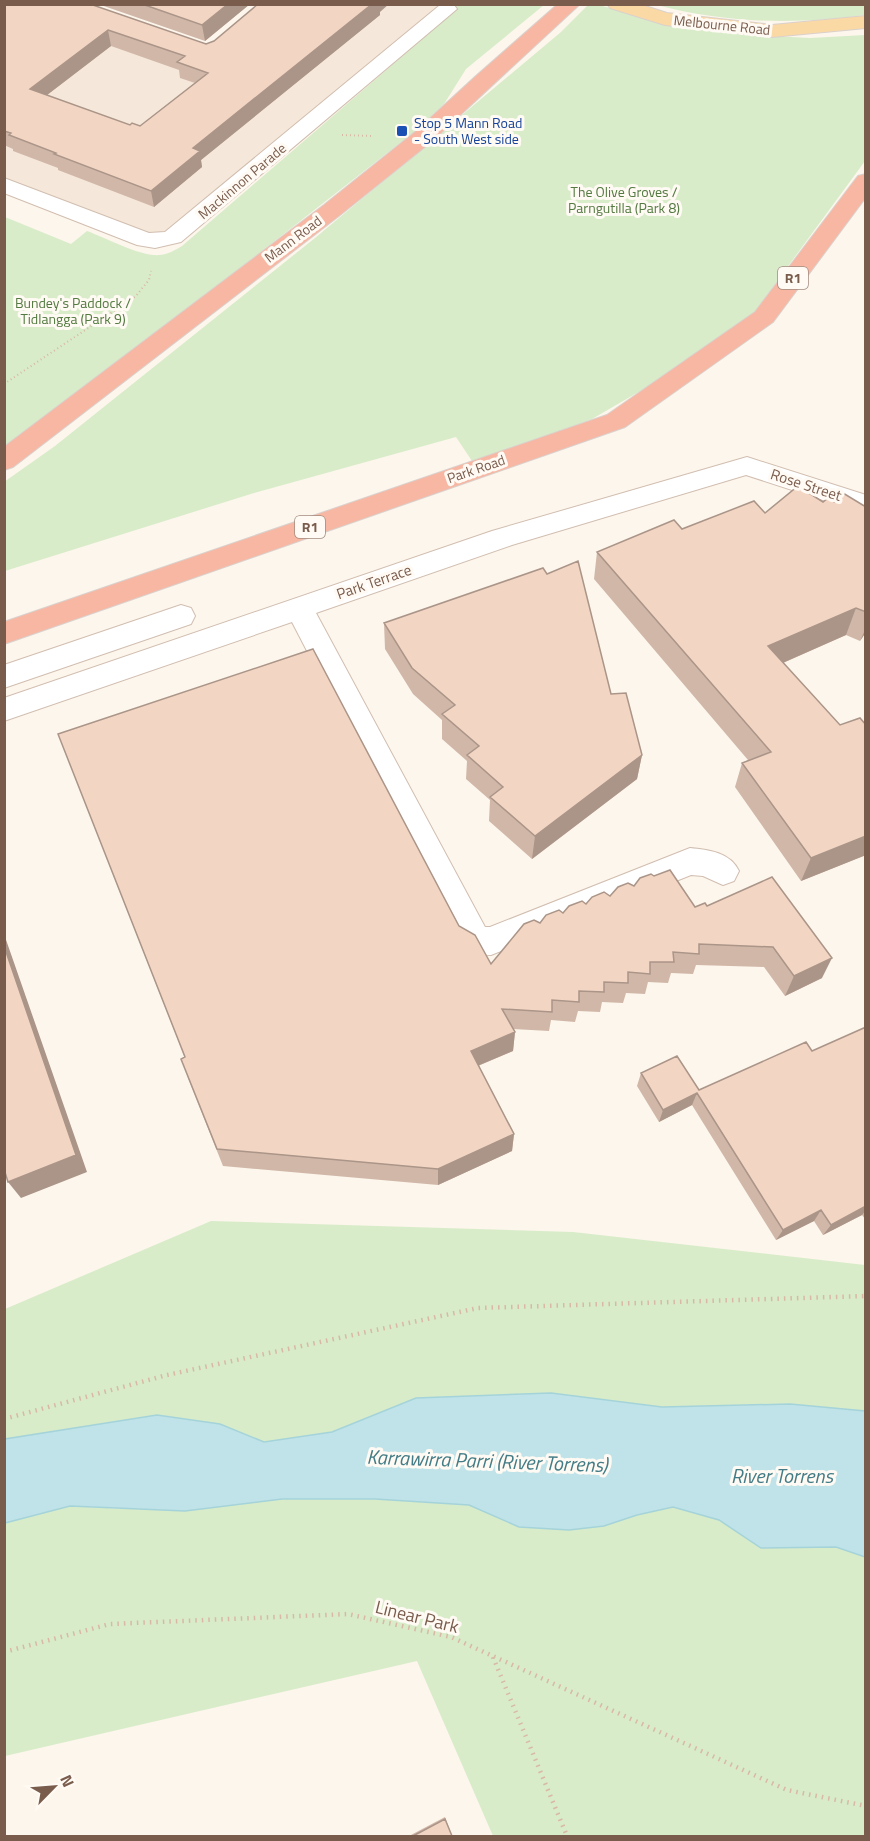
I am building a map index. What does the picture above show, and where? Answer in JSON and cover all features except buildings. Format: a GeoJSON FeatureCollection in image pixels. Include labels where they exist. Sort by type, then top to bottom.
{"type":"FeatureCollection","features":[{"type":"Feature","properties":{"kind":"highway","name":"Mann Road"},"geometry":{"type":"LineString","coordinates":[[4,461],[332,210],[423,137],[483,80],[570,4]]}},
{"type":"Feature","properties":{"kind":"highway","name":"Park Road"},"geometry":{"type":"LineString","coordinates":[[4,633],[616,421],[764,317],[866,181]]}},
{"type":"Feature","properties":{"kind":"main road","name":"Melbourne Road"},"geometry":{"type":"LineString","coordinates":[[617,4],[665,19],[772,31],[866,22]]}},
{"type":"Feature","properties":{"kind":"street","name":"Mackinnon Parade"},"geometry":{"type":"LineString","coordinates":[[155,241],[173,237],[183,231],[447,9]]}},
{"type":"Feature","properties":{"kind":"street"},"geometry":{"type":"LineString","coordinates":[[4,185],[145,240],[155,241]]}},
{"type":"Feature","properties":{"kind":"street","name":"Rose Street"},"geometry":{"type":"LineString","coordinates":[[747,466],[866,505]]}},
{"type":"Feature","properties":{"kind":"street","name":"Park Terrace"},"geometry":{"type":"LineString","coordinates":[[4,710],[502,538],[747,466]]}},
{"type":"Feature","properties":{"kind":"street"},"geometry":{"type":"LineString","coordinates":[[299,608],[472,936],[479,941],[491,941],[690,861],[709,863],[723,872]]}},
{"type":"Feature","properties":{"kind":"street"},"geometry":{"type":"LineString","coordinates":[[4,677],[181,616]]}},
{"type":"Feature","properties":{"kind":"path"},"geometry":{"type":"LineString","coordinates":[[298,135],[423,137]]}},
{"type":"Feature","properties":{"kind":"path"},"geometry":{"type":"LineString","coordinates":[[4,384],[135,297],[149,280],[155,241]]}},
{"type":"Feature","properties":{"kind":"path"},"geometry":{"type":"LineString","coordinates":[[4,1419],[167,1375],[478,1308],[866,1296]]}},
{"type":"Feature","properties":{"kind":"path","name":"Linear Park"},"geometry":{"type":"LineString","coordinates":[[4,1652],[110,1624],[348,1614],[451,1637],[787,1790],[866,1806]]}},
{"type":"Feature","properties":{"kind":"path"},"geometry":{"type":"LineString","coordinates":[[492,1656],[567,1836]]}},
{"type":"Feature","properties":{"kind":"shaded area"},"geometry":{"type":"Polygon","coordinates":[[[4,5],[207,52],[266,5],[450,5],[155,241],[5,185],[4,5]]]}},
{"type":"Feature","properties":{"kind":"green space","name":"Bundey's Paddock / Tidlangga (Park 9)"},"geometry":{"type":"Polygon","coordinates":[[[450,5],[544,5],[466,69],[444,104],[414,132],[5,452],[5,217],[71,244],[87,231],[143,253],[160,255],[172,252],[182,246],[449,16],[447,9],[450,5]]]}},
{"type":"Feature","properties":{"kind":"green space","name":"The Olive Groves / Parngutilla (Park 8)"},"geometry":{"type":"Polygon","coordinates":[[[588,5],[599,5],[638,16],[734,34],[810,38],[865,35],[865,161],[753,314],[699,357],[592,419],[474,464],[456,437],[254,493],[5,571],[4,482],[55,446],[315,238],[561,32],[588,5]]]}},
{"type":"Feature","properties":{"kind":"green space"},"geometry":{"type":"Polygon","coordinates":[[[657,5],[865,5],[865,15],[787,21],[734,19],[657,5]]]}},
{"type":"Feature","properties":{"kind":"green space"},"geometry":{"type":"Polygon","coordinates":[[[211,1221],[573,1232],[865,1265],[865,1411],[790,1404],[662,1407],[550,1393],[416,1398],[332,1432],[264,1442],[220,1424],[157,1415],[5,1439],[5,1309],[211,1221]]]}},
{"type":"Feature","properties":{"kind":"green space"},"geometry":{"type":"Polygon","coordinates":[[[282,1499],[375,1499],[469,1505],[519,1527],[604,1526],[637,1515],[673,1507],[719,1520],[761,1548],[836,1547],[865,1557],[865,1836],[493,1836],[417,1661],[5,1756],[4,1523],[70,1506],[125,1509],[237,1504],[282,1499]]]}},
{"type":"Feature","properties":{"kind":"water","name":"River Torrens"},"geometry":{"type":"Polygon","coordinates":[[[551,1393],[662,1407],[790,1404],[865,1411],[865,1557],[836,1547],[761,1548],[719,1520],[673,1507],[637,1515],[604,1526],[569,1530],[519,1527],[469,1505],[375,1499],[282,1499],[185,1511],[70,1506],[5,1523],[5,1439],[157,1415],[220,1424],[264,1442],[332,1432],[416,1398],[551,1393]]]}},
{"type":"Feature","properties":{"kind":"place","name":"Stop 5 Mann Road - South West side"},"geometry":{"type":"Point","coordinates":[402,131]}},
{"type":"Feature","properties":{"kind":"water label","name":"Karrawirra Parri (River Torrens)"},"geometry":{"type":"Point","coordinates":[487,1461]}}]}
